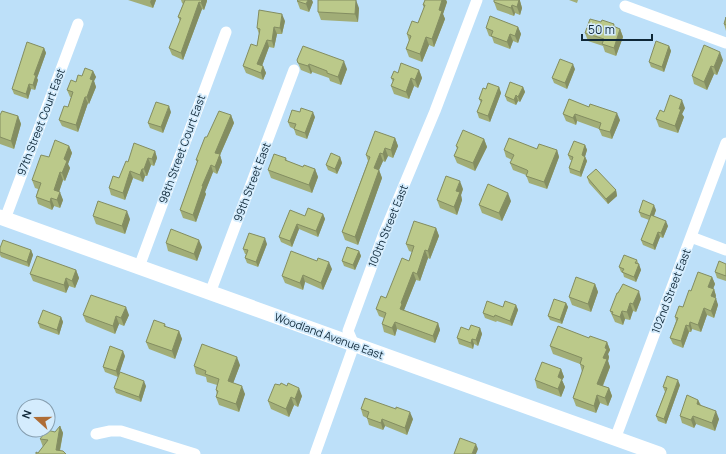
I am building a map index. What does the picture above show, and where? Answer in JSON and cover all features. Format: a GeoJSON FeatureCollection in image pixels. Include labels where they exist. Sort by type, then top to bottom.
{"type":"FeatureCollection","features":[{"type":"Feature","properties":{"kind":"street","name":"100th Street East"},"geometry":{"type":"LineString","coordinates":[[354,345],[348,331],[384,233],[435,111],[477,0]]}},
{"type":"Feature","properties":{"kind":"street"},"geometry":{"type":"LineString","coordinates":[[625,6],[726,43]]}},
{"type":"Feature","properties":{"kind":"street","name":"97th Street Court East"},"geometry":{"type":"LineString","coordinates":[[2,218],[78,24]]}},
{"type":"Feature","properties":{"kind":"street","name":"98th Street Court East"},"geometry":{"type":"LineString","coordinates":[[139,267],[226,32]]}},
{"type":"Feature","properties":{"kind":"street","name":"99th Street East"},"geometry":{"type":"LineString","coordinates":[[210,293],[294,70]]}},
{"type":"Feature","properties":{"kind":"street","name":"102nd Street East"},"geometry":{"type":"LineString","coordinates":[[615,439],[726,142]]}},
{"type":"Feature","properties":{"kind":"street","name":"Woodland Avenue East"},"geometry":{"type":"LineString","coordinates":[[2,218],[659,454]]}},
{"type":"Feature","properties":{"kind":"street"},"geometry":{"type":"LineString","coordinates":[[691,237],[726,250]]}},
{"type":"Feature","properties":{"kind":"street"},"geometry":{"type":"LineString","coordinates":[[315,454],[354,345]]}},
{"type":"Feature","properties":{"kind":"street"},"geometry":{"type":"LineString","coordinates":[[96,434],[110,431],[121,431],[194,454]]}},
{"type":"Feature","properties":{"kind":"building"},"geometry":{"type":"Polygon","coordinates":[[[185,0],[202,0],[201,3],[199,2],[181,53],[169,48],[181,18],[178,17],[185,0]]]}},
{"type":"Feature","properties":{"kind":"building"},"geometry":{"type":"Polygon","coordinates":[[[308,0],[306,4],[297,1],[308,0]]]}},
{"type":"Feature","properties":{"kind":"building"},"geometry":{"type":"Polygon","coordinates":[[[318,0],[356,0],[355,14],[318,12],[318,0]]]}},
{"type":"Feature","properties":{"kind":"building"},"geometry":{"type":"Polygon","coordinates":[[[425,0],[442,0],[439,10],[442,11],[432,39],[426,37],[420,54],[406,49],[411,36],[407,34],[412,21],[418,23],[425,5],[423,5],[425,0]]]}},
{"type":"Feature","properties":{"kind":"building"},"geometry":{"type":"Polygon","coordinates":[[[494,0],[519,0],[517,7],[512,5],[511,8],[494,2],[494,0]]]}},
{"type":"Feature","properties":{"kind":"building"},"geometry":{"type":"Polygon","coordinates":[[[259,10],[282,14],[280,28],[274,27],[272,41],[267,40],[257,64],[263,66],[261,73],[243,66],[251,44],[257,46],[260,29],[257,28],[259,10]]]}},
{"type":"Feature","properties":{"kind":"building"},"geometry":{"type":"Polygon","coordinates":[[[490,16],[518,27],[515,36],[510,34],[507,42],[491,36],[493,31],[486,28],[490,16]]]}},
{"type":"Feature","properties":{"kind":"building"},"geometry":{"type":"Polygon","coordinates":[[[590,19],[601,22],[602,20],[614,24],[613,26],[620,29],[614,48],[602,44],[604,39],[585,33],[590,19]]]}},
{"type":"Feature","properties":{"kind":"building"},"geometry":{"type":"Polygon","coordinates":[[[656,41],[669,46],[662,67],[649,62],[656,41]]]}},
{"type":"Feature","properties":{"kind":"building"},"geometry":{"type":"Polygon","coordinates":[[[27,42],[44,48],[34,75],[36,75],[33,85],[29,84],[26,94],[12,89],[27,42]]]}},
{"type":"Feature","properties":{"kind":"building"},"geometry":{"type":"Polygon","coordinates":[[[704,45],[720,52],[714,67],[711,66],[704,82],[692,76],[704,45]]]}},
{"type":"Feature","properties":{"kind":"building"},"geometry":{"type":"Polygon","coordinates":[[[303,46],[344,61],[338,77],[309,64],[308,66],[298,63],[297,60],[303,46]]]}},
{"type":"Feature","properties":{"kind":"building"},"geometry":{"type":"Polygon","coordinates":[[[560,59],[573,64],[565,83],[552,78],[560,59]]]}},
{"type":"Feature","properties":{"kind":"building"},"geometry":{"type":"Polygon","coordinates":[[[401,63],[419,70],[415,80],[411,78],[406,92],[391,86],[394,79],[391,78],[394,71],[398,73],[401,63]]]}},
{"type":"Feature","properties":{"kind":"building"},"geometry":{"type":"Polygon","coordinates":[[[85,68],[93,71],[90,79],[93,80],[87,97],[85,97],[76,125],[59,120],[64,106],[68,107],[73,92],[67,90],[71,80],[76,82],[78,75],[82,76],[85,68]]]}},
{"type":"Feature","properties":{"kind":"building"},"geometry":{"type":"Polygon","coordinates":[[[510,82],[523,87],[518,97],[516,95],[514,100],[505,96],[510,82]]]}},
{"type":"Feature","properties":{"kind":"building"},"geometry":{"type":"Polygon","coordinates":[[[488,83],[499,87],[488,116],[477,112],[482,100],[479,99],[483,88],[486,89],[488,83]]]}},
{"type":"Feature","properties":{"kind":"building"},"geometry":{"type":"Polygon","coordinates":[[[670,95],[682,100],[679,109],[681,109],[675,126],[656,119],[660,110],[664,112],[670,95]]]}},
{"type":"Feature","properties":{"kind":"building"},"geometry":{"type":"Polygon","coordinates":[[[569,99],[589,107],[590,104],[617,113],[610,132],[599,129],[601,123],[575,114],[573,118],[563,114],[569,99]]]}},
{"type":"Feature","properties":{"kind":"building"},"geometry":{"type":"Polygon","coordinates":[[[156,102],[169,106],[161,127],[148,123],[156,102]]]}},
{"type":"Feature","properties":{"kind":"building"},"geometry":{"type":"Polygon","coordinates":[[[301,108],[313,112],[305,133],[294,129],[296,124],[288,122],[292,110],[300,112],[301,108]]]}},
{"type":"Feature","properties":{"kind":"building"},"geometry":{"type":"Polygon","coordinates":[[[2,111],[18,116],[11,141],[0,137],[0,115],[2,111]]]}},
{"type":"Feature","properties":{"kind":"building"},"geometry":{"type":"Polygon","coordinates":[[[219,111],[231,115],[215,153],[220,154],[215,167],[211,165],[202,186],[193,215],[180,210],[205,137],[207,137],[219,111]]]}},
{"type":"Feature","properties":{"kind":"building"},"geometry":{"type":"Polygon","coordinates":[[[463,130],[484,139],[473,163],[454,156],[458,147],[456,146],[463,130]]]}},
{"type":"Feature","properties":{"kind":"building"},"geometry":{"type":"Polygon","coordinates":[[[375,131],[395,138],[391,150],[385,148],[383,154],[380,153],[374,168],[379,170],[355,237],[342,232],[370,157],[366,155],[375,131]]]}},
{"type":"Feature","properties":{"kind":"building"},"geometry":{"type":"Polygon","coordinates":[[[509,138],[537,149],[539,144],[557,150],[544,182],[526,176],[527,170],[510,163],[514,155],[504,150],[509,138]]]}},
{"type":"Feature","properties":{"kind":"building"},"geometry":{"type":"Polygon","coordinates":[[[55,140],[69,146],[64,159],[67,161],[62,173],[60,172],[54,190],[60,192],[57,200],[51,198],[50,202],[36,197],[41,183],[32,180],[41,155],[49,157],[55,140]]]}},
{"type":"Feature","properties":{"kind":"building"},"geometry":{"type":"Polygon","coordinates":[[[574,141],[585,145],[582,155],[585,157],[580,172],[569,168],[573,157],[568,155],[574,141]]]}},
{"type":"Feature","properties":{"kind":"building"},"geometry":{"type":"Polygon","coordinates":[[[134,143],[155,151],[152,159],[148,158],[140,175],[130,171],[123,193],[109,188],[113,176],[119,178],[126,161],[128,162],[134,143]]]}},
{"type":"Feature","properties":{"kind":"building"},"geometry":{"type":"Polygon","coordinates":[[[331,153],[340,157],[335,169],[326,165],[331,153]]]}},
{"type":"Feature","properties":{"kind":"building"},"geometry":{"type":"Polygon","coordinates":[[[274,154],[286,158],[285,160],[303,167],[304,165],[315,169],[309,185],[268,170],[274,154]]]}},
{"type":"Feature","properties":{"kind":"building"},"geometry":{"type":"Polygon","coordinates":[[[596,169],[616,190],[606,199],[587,177],[596,169]]]}},
{"type":"Feature","properties":{"kind":"building"},"geometry":{"type":"Polygon","coordinates":[[[446,176],[460,181],[456,191],[460,192],[454,207],[437,200],[446,176]]]}},
{"type":"Feature","properties":{"kind":"building"},"geometry":{"type":"Polygon","coordinates":[[[488,184],[508,193],[499,213],[479,205],[488,184]]]}},
{"type":"Feature","properties":{"kind":"building"},"geometry":{"type":"Polygon","coordinates":[[[643,200],[654,205],[650,216],[639,212],[643,200]]]}},
{"type":"Feature","properties":{"kind":"building"},"geometry":{"type":"Polygon","coordinates":[[[98,201],[127,211],[122,226],[93,216],[98,201]]]}},
{"type":"Feature","properties":{"kind":"building"},"geometry":{"type":"Polygon","coordinates":[[[308,208],[323,214],[316,231],[297,224],[290,241],[279,237],[290,210],[305,216],[308,208]]]}},
{"type":"Feature","properties":{"kind":"building"},"geometry":{"type":"Polygon","coordinates":[[[651,215],[666,221],[661,233],[658,232],[653,245],[641,240],[651,215]]]}},
{"type":"Feature","properties":{"kind":"building"},"geometry":{"type":"Polygon","coordinates":[[[414,221],[436,228],[428,251],[425,250],[417,274],[413,272],[400,309],[438,323],[433,336],[395,322],[392,328],[382,324],[386,313],[376,309],[381,296],[386,298],[402,258],[409,261],[414,246],[406,244],[414,221]]]}},
{"type":"Feature","properties":{"kind":"building"},"geometry":{"type":"Polygon","coordinates":[[[171,229],[199,240],[194,254],[166,243],[171,229]]]}},
{"type":"Feature","properties":{"kind":"building"},"geometry":{"type":"Polygon","coordinates":[[[249,233],[265,238],[256,262],[245,258],[248,250],[243,249],[249,233]]]}},
{"type":"Feature","properties":{"kind":"building"},"geometry":{"type":"Polygon","coordinates":[[[3,240],[31,250],[27,262],[0,252],[3,240]]]}},
{"type":"Feature","properties":{"kind":"building"},"geometry":{"type":"Polygon","coordinates":[[[347,247],[359,251],[353,265],[342,261],[347,247]]]}},
{"type":"Feature","properties":{"kind":"building"},"geometry":{"type":"Polygon","coordinates":[[[291,251],[317,261],[318,258],[329,262],[321,283],[303,275],[300,283],[282,276],[291,251]]]}},
{"type":"Feature","properties":{"kind":"building"},"geometry":{"type":"Polygon","coordinates":[[[624,255],[637,260],[635,263],[639,264],[634,277],[622,272],[624,269],[619,267],[624,255]]]}},
{"type":"Feature","properties":{"kind":"building"},"geometry":{"type":"Polygon","coordinates":[[[37,256],[76,270],[72,281],[66,278],[64,285],[30,274],[37,256]]]}},
{"type":"Feature","properties":{"kind":"building"},"geometry":{"type":"Polygon","coordinates":[[[719,261],[726,264],[726,276],[715,272],[719,261]]]}},
{"type":"Feature","properties":{"kind":"building"},"geometry":{"type":"Polygon","coordinates":[[[698,272],[712,277],[708,287],[714,289],[711,296],[716,298],[711,311],[704,308],[698,325],[690,322],[689,326],[686,325],[681,341],[670,338],[678,318],[675,317],[679,306],[683,307],[698,272]]]}},
{"type":"Feature","properties":{"kind":"building"},"geometry":{"type":"Polygon","coordinates":[[[576,277],[595,284],[588,304],[569,297],[576,277]]]}},
{"type":"Feature","properties":{"kind":"building"},"geometry":{"type":"Polygon","coordinates":[[[623,284],[639,291],[633,304],[630,303],[627,312],[622,311],[620,317],[612,314],[613,312],[610,311],[617,293],[623,284]]]}},
{"type":"Feature","properties":{"kind":"building"},"geometry":{"type":"Polygon","coordinates":[[[91,295],[126,307],[121,318],[116,316],[113,326],[83,315],[91,295]]]}},
{"type":"Feature","properties":{"kind":"building"},"geometry":{"type":"Polygon","coordinates":[[[554,299],[566,303],[560,320],[548,316],[554,299]]]}},
{"type":"Feature","properties":{"kind":"building"},"geometry":{"type":"Polygon","coordinates":[[[487,301],[503,307],[505,301],[516,305],[510,321],[495,315],[494,317],[483,313],[487,301]]]}},
{"type":"Feature","properties":{"kind":"building"},"geometry":{"type":"Polygon","coordinates":[[[43,310],[61,317],[57,330],[38,323],[43,310]]]}},
{"type":"Feature","properties":{"kind":"building"},"geometry":{"type":"Polygon","coordinates":[[[154,320],[165,324],[164,326],[179,331],[172,351],[146,342],[154,320]]]}},
{"type":"Feature","properties":{"kind":"building"},"geometry":{"type":"Polygon","coordinates":[[[471,325],[480,328],[476,340],[472,339],[471,343],[457,338],[461,327],[469,330],[471,325]]]}},
{"type":"Feature","properties":{"kind":"building"},"geometry":{"type":"Polygon","coordinates":[[[558,326],[589,338],[590,336],[607,342],[605,348],[607,349],[603,358],[607,359],[597,384],[609,388],[605,398],[597,395],[594,406],[573,398],[584,366],[580,364],[582,358],[550,346],[558,326]]]}},
{"type":"Feature","properties":{"kind":"building"},"geometry":{"type":"Polygon","coordinates":[[[202,344],[237,357],[228,381],[242,386],[236,404],[216,397],[219,379],[205,374],[206,371],[194,366],[202,344]]]}},
{"type":"Feature","properties":{"kind":"building"},"geometry":{"type":"Polygon","coordinates":[[[110,346],[123,351],[116,371],[103,367],[110,346]]]}},
{"type":"Feature","properties":{"kind":"building"},"geometry":{"type":"Polygon","coordinates":[[[542,362],[561,369],[558,377],[562,379],[558,389],[535,380],[542,362]]]}},
{"type":"Feature","properties":{"kind":"building"},"geometry":{"type":"Polygon","coordinates":[[[120,372],[144,381],[139,397],[114,388],[120,372]]]}},
{"type":"Feature","properties":{"kind":"building"},"geometry":{"type":"Polygon","coordinates":[[[667,376],[678,380],[664,419],[656,416],[667,388],[663,387],[667,376]]]}},
{"type":"Feature","properties":{"kind":"building"},"geometry":{"type":"Polygon","coordinates":[[[281,383],[287,386],[288,383],[299,388],[295,399],[291,397],[286,409],[268,401],[275,384],[280,385],[281,383]]]}},
{"type":"Feature","properties":{"kind":"building"},"geometry":{"type":"Polygon","coordinates":[[[687,395],[698,400],[697,404],[716,411],[712,423],[693,416],[691,420],[680,416],[687,395]]]}},
{"type":"Feature","properties":{"kind":"building"},"geometry":{"type":"Polygon","coordinates":[[[365,398],[396,409],[396,407],[410,412],[405,428],[382,419],[381,423],[367,418],[369,412],[361,409],[365,398]]]}},
{"type":"Feature","properties":{"kind":"building"},"geometry":{"type":"Polygon","coordinates":[[[60,426],[56,450],[63,451],[66,454],[36,454],[36,452],[38,453],[48,440],[40,439],[41,438],[56,438],[56,431],[60,426]]]}},
{"type":"Feature","properties":{"kind":"building"},"geometry":{"type":"Polygon","coordinates":[[[460,438],[476,444],[472,454],[454,454],[460,438]]]}}]}
